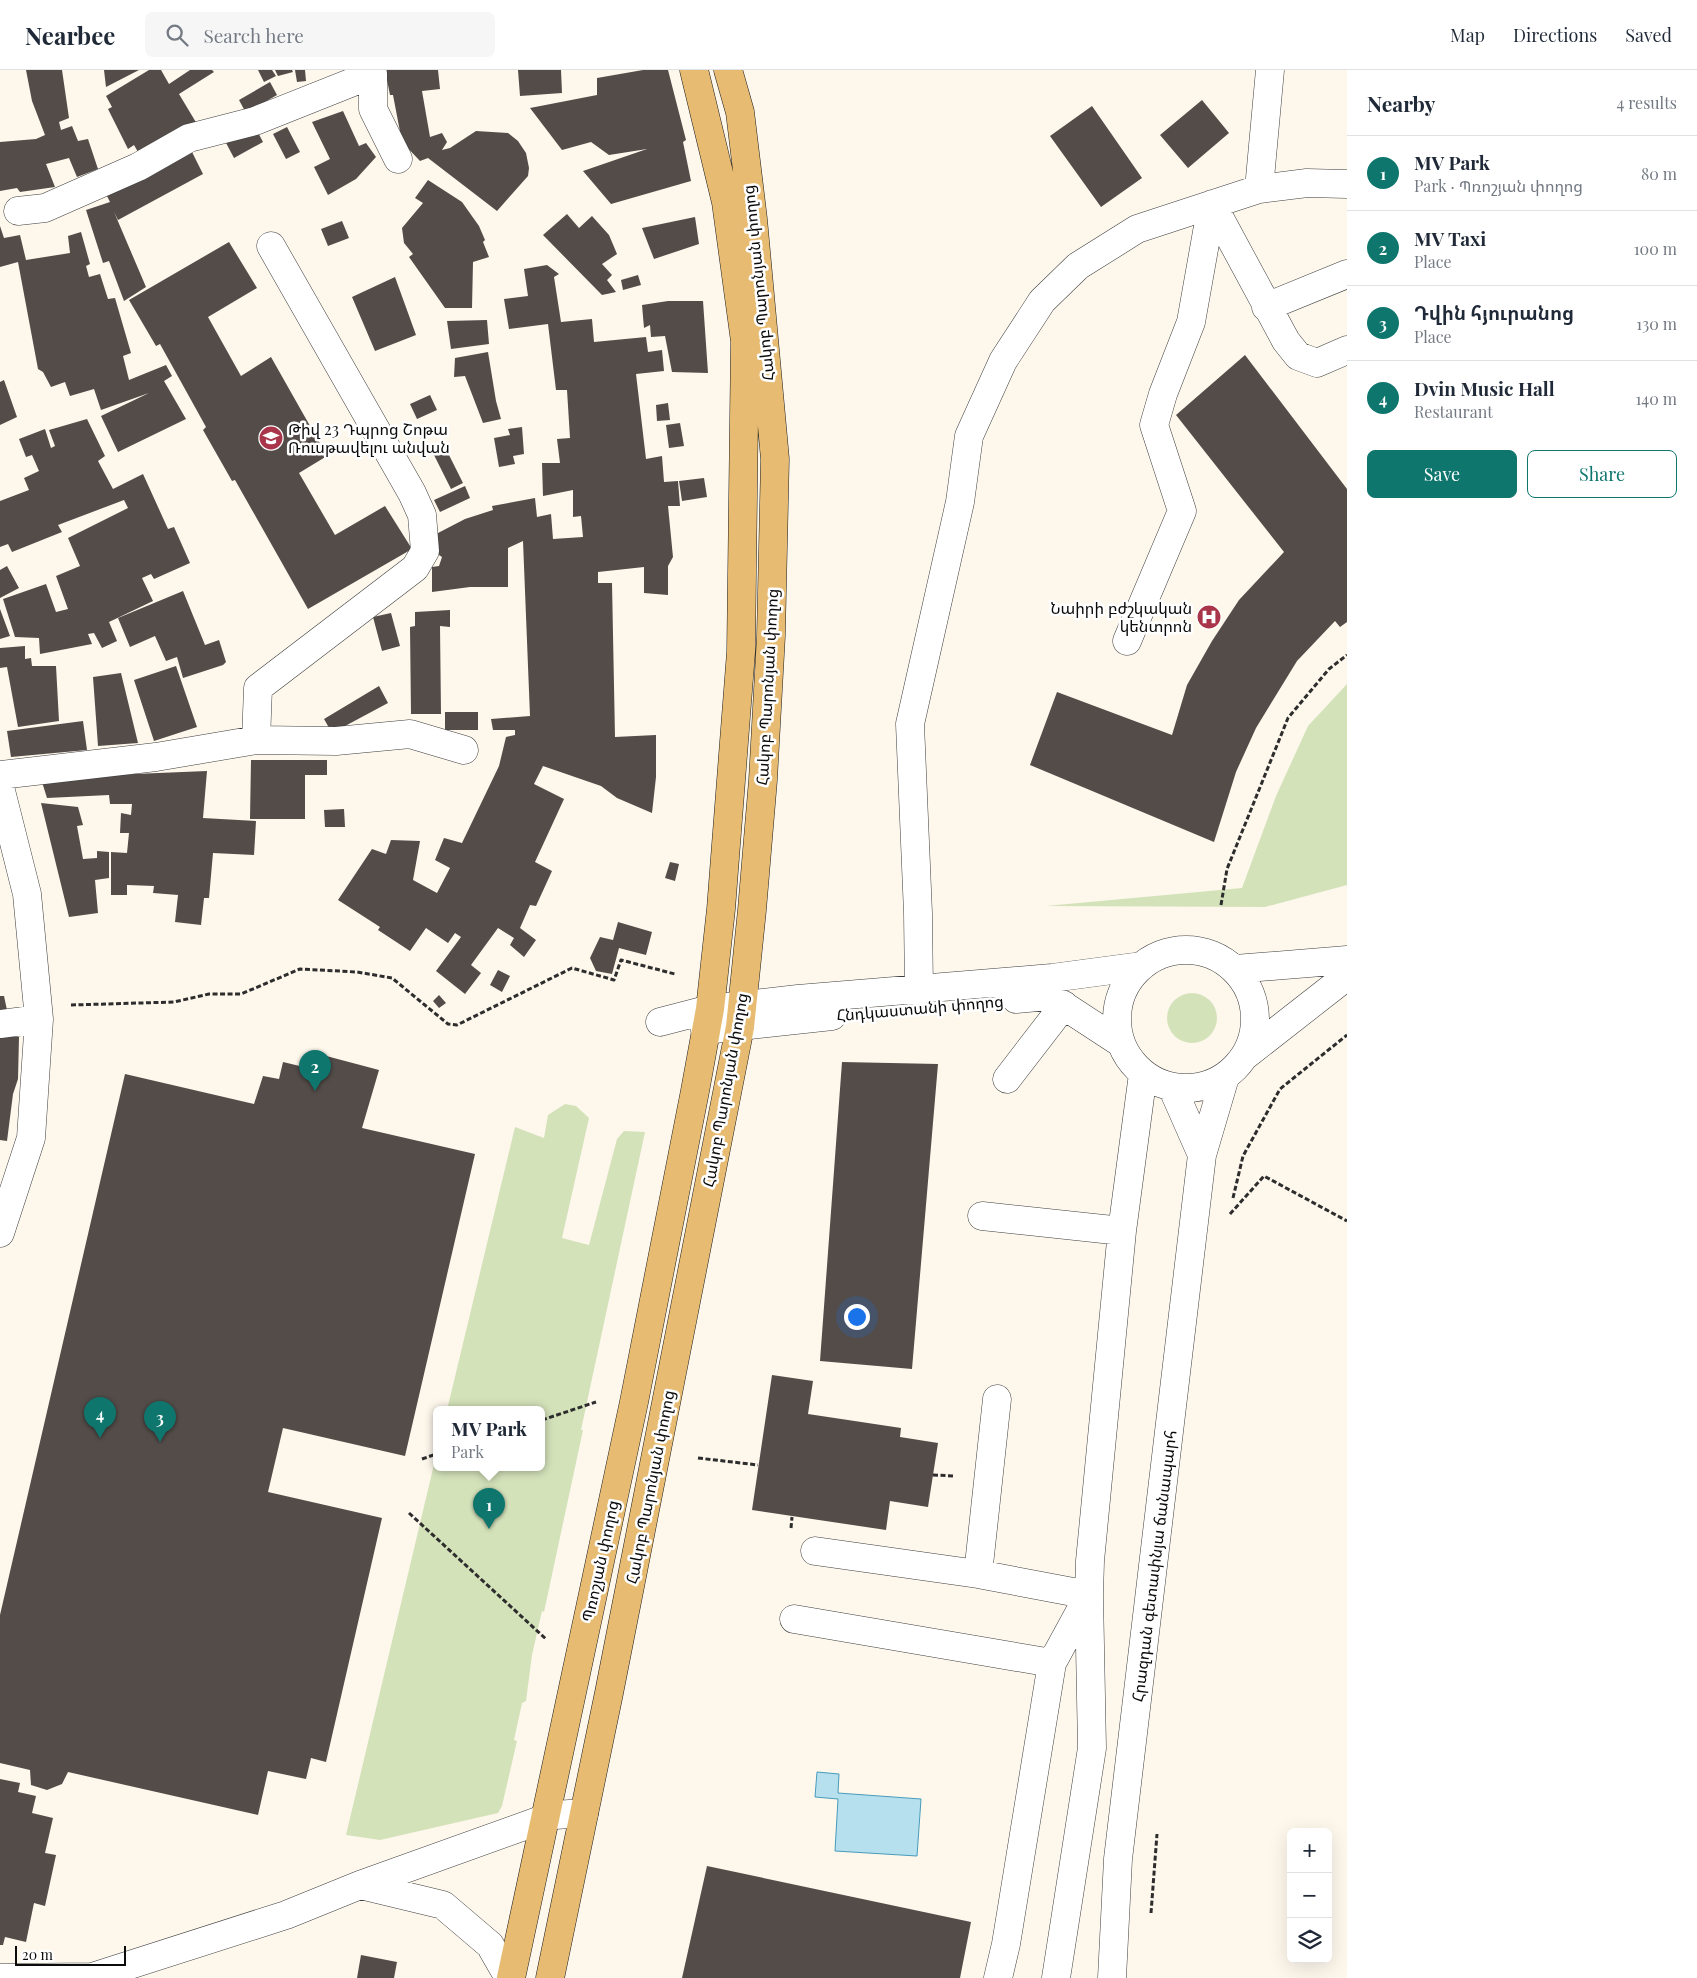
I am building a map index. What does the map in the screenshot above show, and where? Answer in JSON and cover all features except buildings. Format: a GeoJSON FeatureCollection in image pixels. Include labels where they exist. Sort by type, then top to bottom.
{"type":"FeatureCollection","features":[{"type":"Feature","properties":{"kind":"main road","name":"Հակոբ Պարոնյան փողոց"},"geometry":{"type":"LineString","coordinates":[[634,1402],[708,1020],[721,909],[741,652],[745,341],[726,202],[694,70]]}},
{"type":"Feature","properties":{"kind":"main road","name":"Հակոբ Պարոնյան փողոց"},"geometry":{"type":"LineString","coordinates":[[550,1978],[741,1016],[763,780],[771,636],[775,459],[753,219],[740,112],[728,70]]}},
{"type":"Feature","properties":{"kind":"main road","name":"Պռոշյան փողոց"},"geometry":{"type":"LineString","coordinates":[[546,1818],[634,1402]]}},
{"type":"Feature","properties":{"kind":"main road"},"geometry":{"type":"LineString","coordinates":[[510,1978],[546,1818]]}},
{"type":"Feature","properties":{"kind":"street"},"geometry":{"type":"LineString","coordinates":[[1259,189],[1270,70]]}},
{"type":"Feature","properties":{"kind":"street"},"geometry":{"type":"LineString","coordinates":[[18,212],[45,208],[138,167],[189,138],[255,120],[372,72],[373,109],[398,158]]}},
{"type":"Feature","properties":{"kind":"street"},"geometry":{"type":"LineString","coordinates":[[919,991],[918,913],[910,724],[960,502],[969,436],[1003,361],[1042,300],[1078,266],[1137,229],[1259,189],[1308,183],[1347,184]]}},
{"type":"Feature","properties":{"kind":"street"},"geometry":{"type":"LineString","coordinates":[[1212,204],[1266,307],[1298,356],[1317,363],[1347,350]]}},
{"type":"Feature","properties":{"kind":"street"},"geometry":{"type":"LineString","coordinates":[[1127,642],[1182,511],[1154,425],[1163,394],[1191,322],[1212,204]]}},
{"type":"Feature","properties":{"kind":"street"},"geometry":{"type":"LineString","coordinates":[[256,740],[258,688],[415,568],[425,551],[422,515],[412,493],[271,246]]}},
{"type":"Feature","properties":{"kind":"street"},"geometry":{"type":"LineString","coordinates":[[1266,307],[1347,274]]}},
{"type":"Feature","properties":{"kind":"street"},"geometry":{"type":"LineString","coordinates":[[0,775],[156,757],[256,740],[336,741],[410,734],[464,750]]}},
{"type":"Feature","properties":{"kind":"street"},"geometry":{"type":"LineString","coordinates":[[0,787],[27,894],[39,1020],[31,1138],[0,1233]]}},
{"type":"Feature","properties":{"kind":"street"},"geometry":{"type":"LineString","coordinates":[[1246,1056],[1256,1026],[1255,1010],[1245,981],[1235,969],[1222,959],[1206,952],[1189,949],[1156,956],[1130,978],[1122,993],[1118,1009],[1117,1026],[1121,1043],[1130,1060],[1143,1074],[1172,1087],[1190,1089],[1209,1085],[1225,1077],[1246,1056],[1347,976]]}},
{"type":"Feature","properties":{"kind":"street"},"geometry":{"type":"LineString","coordinates":[[1235,969],[1347,960]]}},
{"type":"Feature","properties":{"kind":"street","name":"Հնդկաստանի փողոց"},"geometry":{"type":"LineString","coordinates":[[741,1016],[919,991],[1052,978],[1142,966]]}},
{"type":"Feature","properties":{"kind":"street","name":"Հնդկաստանի փողոց"},"geometry":{"type":"LineString","coordinates":[[741,1016],[796,1019],[1049,996],[1064,1004],[1121,1043]]}},
{"type":"Feature","properties":{"kind":"street"},"geometry":{"type":"LineString","coordinates":[[1008,1079],[1064,1004]]}},
{"type":"Feature","properties":{"kind":"street"},"geometry":{"type":"LineString","coordinates":[[660,1022],[708,1020],[741,1016]]}},
{"type":"Feature","properties":{"kind":"street"},"geometry":{"type":"LineString","coordinates":[[0,1024],[39,1020]]}},
{"type":"Feature","properties":{"kind":"street"},"geometry":{"type":"LineString","coordinates":[[1056,1978],[1092,1748],[1090,1561],[1122,1231],[1143,1074]]}},
{"type":"Feature","properties":{"kind":"street","name":"Հրազդան գետափնյա ճանապարհ"},"geometry":{"type":"LineString","coordinates":[[1112,1978],[1118,1860],[1202,1155],[1225,1077]]}},
{"type":"Feature","properties":{"kind":"street"},"geometry":{"type":"LineString","coordinates":[[1172,1087],[1202,1155]]}},
{"type":"Feature","properties":{"kind":"street"},"geometry":{"type":"LineString","coordinates":[[982,1216],[1122,1231]]}},
{"type":"Feature","properties":{"kind":"street"},"geometry":{"type":"LineString","coordinates":[[978,1574],[997,1399]]}},
{"type":"Feature","properties":{"kind":"street"},"geometry":{"type":"LineString","coordinates":[[816,1552],[978,1574],[1090,1595]]}},
{"type":"Feature","properties":{"kind":"street"},"geometry":{"type":"LineString","coordinates":[[998,1978],[1006,1944],[1052,1663],[1090,1595]]}},
{"type":"Feature","properties":{"kind":"street"},"geometry":{"type":"LineString","coordinates":[[794,1619],[1052,1663]]}},
{"type":"Feature","properties":{"kind":"street"},"geometry":{"type":"LineString","coordinates":[[0,1978],[92,1977],[286,1915],[360,1885],[555,1815],[584,1813]]}},
{"type":"Feature","properties":{"kind":"street"},"geometry":{"type":"LineString","coordinates":[[360,1885],[444,1905],[490,1945],[510,1978]]}},
{"type":"Feature","properties":{"kind":"path"},"geometry":{"type":"LineString","coordinates":[[1221,905],[1227,869],[1288,718],[1329,669],[1347,655]]}},
{"type":"Feature","properties":{"kind":"path"},"geometry":{"type":"LineString","coordinates":[[39,1020],[74,1004],[174,1002],[209,994],[241,994],[300,969],[357,972],[392,978],[448,1024],[458,1025],[572,968],[614,980],[621,960],[675,974]]}},
{"type":"Feature","properties":{"kind":"path"},"geometry":{"type":"LineString","coordinates":[[1347,1034],[1280,1089],[1243,1156],[1229,1214],[1264,1176],[1347,1221]]}},
{"type":"Feature","properties":{"kind":"path"},"geometry":{"type":"LineString","coordinates":[[545,1419],[596,1402]]}},
{"type":"Feature","properties":{"kind":"path"},"geometry":{"type":"LineString","coordinates":[[422,1459],[433,1455]]}},
{"type":"Feature","properties":{"kind":"path"},"geometry":{"type":"LineString","coordinates":[[698,1458],[758,1465]]}},
{"type":"Feature","properties":{"kind":"path"},"geometry":{"type":"LineString","coordinates":[[933,1475],[960,1476]]}},
{"type":"Feature","properties":{"kind":"path"},"geometry":{"type":"LineString","coordinates":[[409,1513],[546,1639]]}},
{"type":"Feature","properties":{"kind":"green space"},"geometry":{"type":"Polygon","coordinates":[[[1347,684],[1347,885],[1265,907],[1046,906],[1242,888],[1276,796],[1308,726],[1347,684]]]}},
{"type":"Feature","properties":{"kind":"green space"},"geometry":{"type":"Polygon","coordinates":[[[1197,993],[1210,1000],[1216,1008],[1216,1028],[1210,1036],[1202,1042],[1187,1043],[1174,1036],[1168,1028],[1167,1013],[1174,1000],[1182,994],[1197,993]]]}},
{"type":"Feature","properties":{"kind":"green space"},"geometry":{"type":"Polygon","coordinates":[[[565,1104],[576,1106],[589,1118],[562,1238],[589,1245],[617,1139],[624,1131],[645,1132],[544,1612],[542,1611],[532,1655],[526,1701],[522,1703],[514,1740],[517,1741],[502,1806],[498,1813],[380,1840],[346,1835],[433,1469],[433,1471],[545,1471],[545,1406],[448,1406],[515,1127],[544,1138],[548,1115],[565,1104]]]}},
{"type":"Feature","properties":{"kind":"water"},"geometry":{"type":"Polygon","coordinates":[[[817,1772],[839,1774],[838,1793],[921,1799],[917,1856],[835,1851],[838,1799],[815,1797],[817,1772]]]}},
{"type":"Feature","properties":{"kind":"place","name":"Թիվ 23 Դպրոց Շոթա Ռուսթավելու անվան"},"geometry":{"type":"Point","coordinates":[271,438]}},
{"type":"Feature","properties":{"kind":"place","name":"Նաիրի բժշկական կենտրոն"},"geometry":{"type":"Point","coordinates":[1209,617]}},
{"type":"Feature","properties":{"kind":"place","name":"MV Taxi"},"geometry":{"type":"Point","coordinates":[315,1091]}},
{"type":"Feature","properties":{"kind":"place","name":"Dvin Music Hall"},"geometry":{"type":"Point","coordinates":[100,1438]}},
{"type":"Feature","properties":{"kind":"place","name":"Դվին հյուրանոց"},"geometry":{"type":"Point","coordinates":[160,1442]}},
{"type":"Feature","properties":{"kind":"place","name":"MV Park"},"geometry":{"type":"Point","coordinates":[489,1529]}}]}
